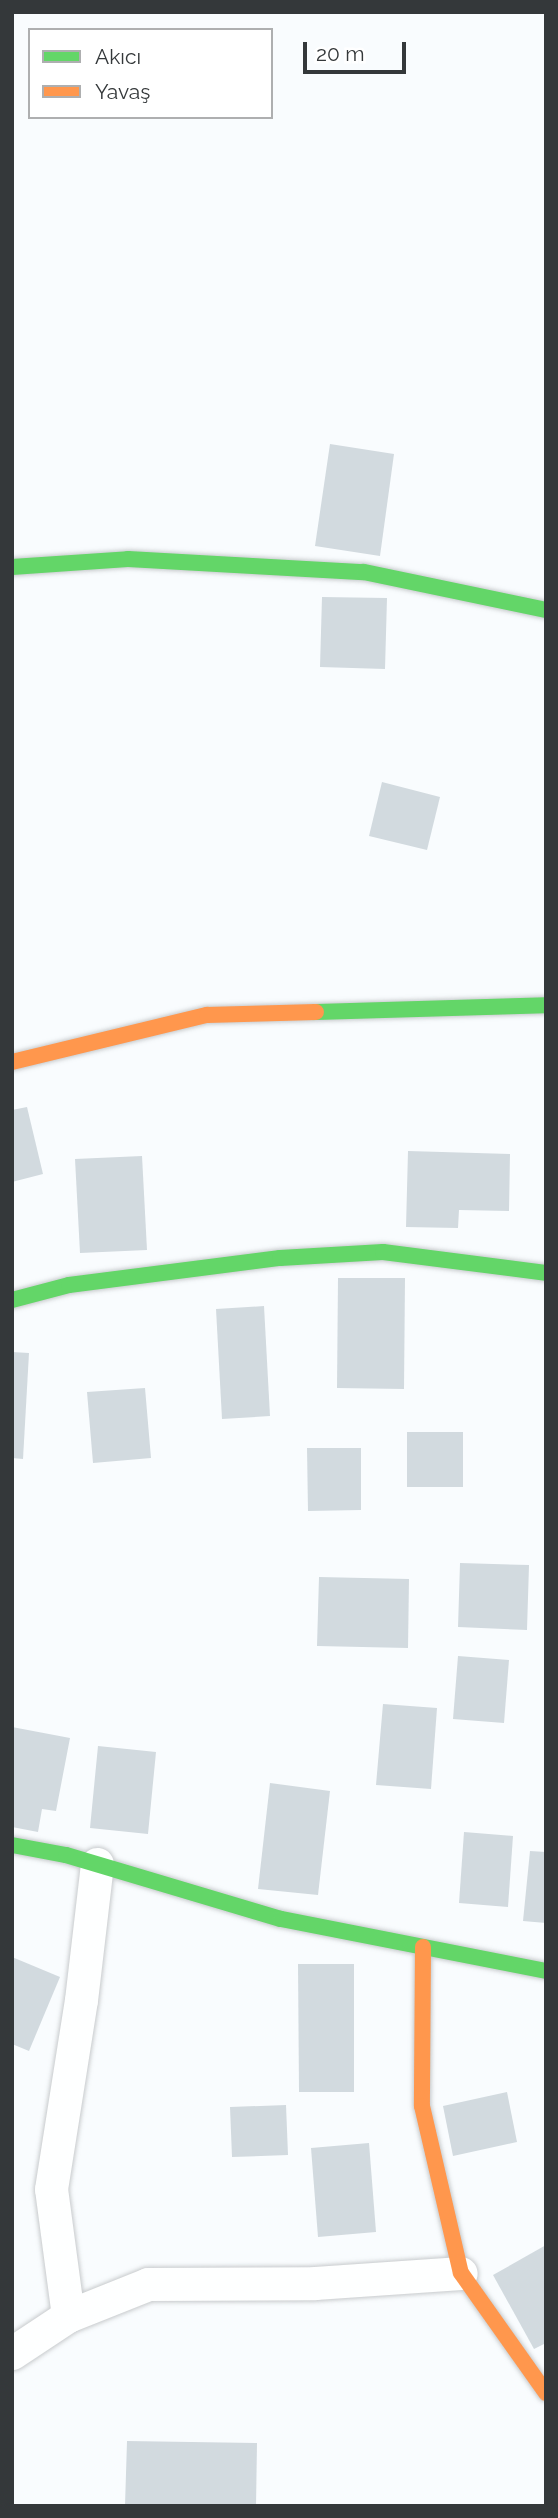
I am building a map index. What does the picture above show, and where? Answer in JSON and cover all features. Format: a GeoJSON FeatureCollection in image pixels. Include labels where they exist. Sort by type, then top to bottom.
{"type":"FeatureCollection","features":[{"type":"Feature","properties":{"kind":"street"},"geometry":{"type":"LineString","coordinates":[[12,567],[128,559],[364,572],[546,610]]}},
{"type":"Feature","properties":{"kind":"street"},"geometry":{"type":"LineString","coordinates":[[12,1062],[207,1015],[546,1005]]}},
{"type":"Feature","properties":{"kind":"street"},"geometry":{"type":"LineString","coordinates":[[12,1300],[69,1285],[156,1273],[280,1258],[383,1252],[546,1273]]}},
{"type":"Feature","properties":{"kind":"street"},"geometry":{"type":"LineString","coordinates":[[12,1845],[97,1864],[281,1919],[546,1971]]}},
{"type":"Feature","properties":{"kind":"street"},"geometry":{"type":"LineString","coordinates":[[68,2316],[51,2189],[81,2000],[97,1864]]}},
{"type":"Feature","properties":{"kind":"street"},"geometry":{"type":"LineString","coordinates":[[423,1947],[422,2106],[461,2273],[546,2393]]}},
{"type":"Feature","properties":{"kind":"street"},"geometry":{"type":"LineString","coordinates":[[12,2353],[68,2316],[148,2284],[315,2283],[461,2273]]}},
{"type":"Feature","properties":{"kind":"building"},"geometry":{"type":"Polygon","coordinates":[[[330,444],[394,454],[380,556],[315,546],[330,444]]]}},
{"type":"Feature","properties":{"kind":"building"},"geometry":{"type":"Polygon","coordinates":[[[322,597],[387,598],[385,669],[320,667],[322,597]]]}},
{"type":"Feature","properties":{"kind":"building"},"geometry":{"type":"Polygon","coordinates":[[[382,782],[440,797],[427,850],[369,836],[382,782]]]}},
{"type":"Feature","properties":{"kind":"building"},"geometry":{"type":"Polygon","coordinates":[[[27,1107],[43,1174],[12,1182],[12,1110],[27,1107]]]}},
{"type":"Feature","properties":{"kind":"building"},"geometry":{"type":"Polygon","coordinates":[[[408,1151],[510,1154],[509,1211],[459,1210],[458,1228],[406,1227],[408,1151]]]}},
{"type":"Feature","properties":{"kind":"building"},"geometry":{"type":"Polygon","coordinates":[[[142,1156],[147,1250],[80,1253],[75,1159],[142,1156]]]}},
{"type":"Feature","properties":{"kind":"building"},"geometry":{"type":"Polygon","coordinates":[[[338,1278],[405,1278],[404,1389],[337,1388],[338,1278]]]}},
{"type":"Feature","properties":{"kind":"building"},"geometry":{"type":"Polygon","coordinates":[[[264,1306],[270,1416],[222,1419],[216,1309],[264,1306]]]}},
{"type":"Feature","properties":{"kind":"building"},"geometry":{"type":"Polygon","coordinates":[[[12,1352],[29,1353],[23,1459],[12,1458],[12,1352]]]}},
{"type":"Feature","properties":{"kind":"building"},"geometry":{"type":"Polygon","coordinates":[[[145,1388],[151,1458],[93,1463],[87,1392],[145,1388]]]}},
{"type":"Feature","properties":{"kind":"building"},"geometry":{"type":"Polygon","coordinates":[[[407,1432],[463,1432],[463,1487],[407,1487],[407,1432]]]}},
{"type":"Feature","properties":{"kind":"building"},"geometry":{"type":"Polygon","coordinates":[[[307,1448],[361,1448],[361,1510],[308,1511],[307,1448]]]}},
{"type":"Feature","properties":{"kind":"building"},"geometry":{"type":"Polygon","coordinates":[[[460,1563],[529,1565],[527,1630],[458,1627],[460,1563]]]}},
{"type":"Feature","properties":{"kind":"building"},"geometry":{"type":"Polygon","coordinates":[[[319,1577],[409,1579],[408,1648],[317,1646],[319,1577]]]}},
{"type":"Feature","properties":{"kind":"building"},"geometry":{"type":"Polygon","coordinates":[[[458,1656],[509,1660],[504,1723],[453,1719],[458,1656]]]}},
{"type":"Feature","properties":{"kind":"building"},"geometry":{"type":"Polygon","coordinates":[[[383,1704],[437,1708],[431,1789],[376,1785],[383,1704]]]}},
{"type":"Feature","properties":{"kind":"building"},"geometry":{"type":"Polygon","coordinates":[[[12,1727],[70,1738],[56,1811],[42,1809],[38,1832],[12,1827],[12,1727]]]}},
{"type":"Feature","properties":{"kind":"building"},"geometry":{"type":"Polygon","coordinates":[[[98,1746],[156,1752],[148,1834],[90,1828],[98,1746]]]}},
{"type":"Feature","properties":{"kind":"building"},"geometry":{"type":"Polygon","coordinates":[[[270,1783],[330,1791],[318,1895],[258,1889],[270,1783]]]}},
{"type":"Feature","properties":{"kind":"building"},"geometry":{"type":"Polygon","coordinates":[[[464,1832],[513,1836],[508,1907],[459,1903],[464,1832]]]}},
{"type":"Feature","properties":{"kind":"building"},"geometry":{"type":"Polygon","coordinates":[[[530,1851],[546,1852],[546,1923],[523,1921],[530,1851]]]}},
{"type":"Feature","properties":{"kind":"building"},"geometry":{"type":"Polygon","coordinates":[[[12,1957],[60,1977],[29,2051],[12,2044],[12,1957]]]}},
{"type":"Feature","properties":{"kind":"building"},"geometry":{"type":"Polygon","coordinates":[[[298,1964],[354,1964],[354,2092],[299,2092],[298,1964]]]}},
{"type":"Feature","properties":{"kind":"building"},"geometry":{"type":"Polygon","coordinates":[[[507,2092],[517,2142],[453,2156],[443,2106],[507,2092]]]}},
{"type":"Feature","properties":{"kind":"building"},"geometry":{"type":"Polygon","coordinates":[[[286,2105],[288,2155],[232,2157],[230,2107],[286,2105]]]}},
{"type":"Feature","properties":{"kind":"building"},"geometry":{"type":"Polygon","coordinates":[[[369,2143],[376,2232],[318,2237],[311,2148],[369,2143]]]}},
{"type":"Feature","properties":{"kind":"building"},"geometry":{"type":"Polygon","coordinates":[[[546,2245],[546,2343],[534,2349],[493,2275],[546,2245]]]}},
{"type":"Feature","properties":{"kind":"building"},"geometry":{"type":"Polygon","coordinates":[[[127,2441],[257,2443],[256,2506],[125,2505],[127,2441]]]}},
{"type":"Feature","properties":{"kind":"traffic: fast"},"geometry":{"type":"LineString","coordinates":[[12,567],[128,559],[364,572],[546,610]]}},
{"type":"Feature","properties":{"kind":"traffic: fast"},"geometry":{"type":"LineString","coordinates":[[316,1012],[546,1005]]}},
{"type":"Feature","properties":{"kind":"traffic: fast"},"geometry":{"type":"LineString","coordinates":[[12,1300],[69,1285],[280,1258],[383,1252],[546,1273]]}},
{"type":"Feature","properties":{"kind":"traffic: fast"},"geometry":{"type":"LineString","coordinates":[[12,1845],[66,1855],[281,1919],[546,1971]]}},
{"type":"Feature","properties":{"kind":"traffic: slow"},"geometry":{"type":"LineString","coordinates":[[12,1062],[207,1015],[316,1012]]}},
{"type":"Feature","properties":{"kind":"traffic: slow"},"geometry":{"type":"LineString","coordinates":[[423,1947],[422,2106],[461,2273],[546,2393]]}}]}
